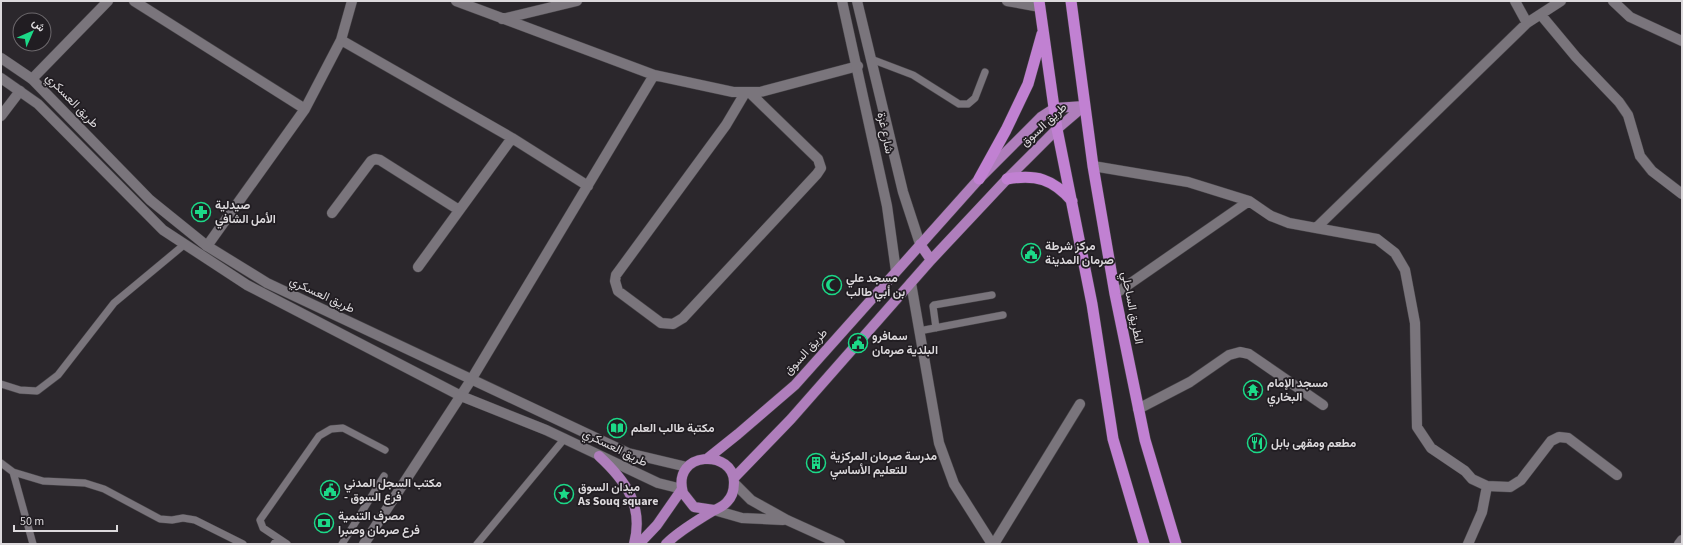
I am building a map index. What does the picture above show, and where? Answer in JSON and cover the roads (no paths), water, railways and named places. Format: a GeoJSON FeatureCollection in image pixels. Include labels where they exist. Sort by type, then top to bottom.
{"type":"FeatureCollection","features":[{"type":"Feature","properties":{"kind":"highway","name":"الطريق الساحلي"},"geometry":{"type":"LineString","coordinates":[[1071,1],[1093,166],[1115,294],[1145,440],[1176,544]]}},
{"type":"Feature","properties":{"kind":"highway"},"geometry":{"type":"LineString","coordinates":[[1040,4],[1057,129],[1073,202],[1092,304],[1113,439],[1144,544]]}},
{"type":"Feature","properties":{"kind":"highway"},"geometry":{"type":"LineString","coordinates":[[979,179],[1006,130],[1028,84],[1043,30]]}},
{"type":"Feature","properties":{"kind":"highway"},"geometry":{"type":"LineString","coordinates":[[1007,179],[1022,176],[1037,177],[1051,182],[1063,191],[1073,202]]}},
{"type":"Feature","properties":{"kind":"main road","name":"طريق السوق"},"geometry":{"type":"LineString","coordinates":[[708,458],[795,385],[979,179],[1041,117],[1055,108],[1084,106]]}},
{"type":"Feature","properties":{"kind":"main road","name":"طريق السوق"},"geometry":{"type":"LineString","coordinates":[[734,481],[792,419],[931,260],[1007,179],[1057,129],[1084,106]]}},
{"type":"Feature","properties":{"kind":"main road"},"geometry":{"type":"LineString","coordinates":[[920,244],[931,260]]}},
{"type":"Feature","properties":{"kind":"main road"},"geometry":{"type":"LineString","coordinates":[[600,456],[626,485],[633,501],[638,517],[638,531],[634,544]]}},
{"type":"Feature","properties":{"kind":"main road"},"geometry":{"type":"LineString","coordinates":[[666,544],[676,534],[726,504],[731,497],[734,481],[724,464],[708,458],[697,460],[687,467],[681,482],[682,490],[688,502],[694,507],[714,510]]}},
{"type":"Feature","properties":{"kind":"main road"},"geometry":{"type":"LineString","coordinates":[[639,544],[657,525],[682,490]]}},
{"type":"Feature","properties":{"kind":"street"},"geometry":{"type":"LineString","coordinates":[[32,79],[108,1]]}},
{"type":"Feature","properties":{"kind":"street"},"geometry":{"type":"LineString","coordinates":[[134,1],[306,110]]}},
{"type":"Feature","properties":{"kind":"street"},"geometry":{"type":"LineString","coordinates":[[207,246],[306,110],[341,40],[352,1]]}},
{"type":"Feature","properties":{"kind":"street"},"geometry":{"type":"LineString","coordinates":[[456,1],[654,75],[747,93],[858,66]]}},
{"type":"Feature","properties":{"kind":"street"},"geometry":{"type":"LineString","coordinates":[[502,19],[577,1]]}},
{"type":"Feature","properties":{"kind":"street","name":"شارع غزة"},"geometry":{"type":"LineString","coordinates":[[842,1],[858,66],[887,206],[896,271]]}},
{"type":"Feature","properties":{"kind":"street","name":"شارع غزة"},"geometry":{"type":"LineString","coordinates":[[857,1],[903,192],[920,244]]}},
{"type":"Feature","properties":{"kind":"street"},"geometry":{"type":"LineString","coordinates":[[1007,1],[1040,4]]}},
{"type":"Feature","properties":{"kind":"street"},"geometry":{"type":"LineString","coordinates":[[1516,1],[1527,23]]}},
{"type":"Feature","properties":{"kind":"street"},"geometry":{"type":"LineString","coordinates":[[1316,228],[1527,23],[1561,1]]}},
{"type":"Feature","properties":{"kind":"street"},"geometry":{"type":"LineString","coordinates":[[1614,1],[1630,17],[1682,41]]}},
{"type":"Feature","properties":{"kind":"street"},"geometry":{"type":"LineString","coordinates":[[1541,15],[1576,57],[1619,102],[1628,115],[1640,156],[1652,171],[1681,190]]}},
{"type":"Feature","properties":{"kind":"street"},"geometry":{"type":"LineString","coordinates":[[341,40],[512,138],[588,186]]}},
{"type":"Feature","properties":{"kind":"street","name":"طريق العسكري"},"geometry":{"type":"LineString","coordinates":[[1,58],[32,79],[150,200],[207,246],[267,283],[628,453],[687,467]]}},
{"type":"Feature","properties":{"kind":"street"},"geometry":{"type":"LineString","coordinates":[[364,544],[472,380],[654,75]]}},
{"type":"Feature","properties":{"kind":"street","name":"طريق العسكري"},"geometry":{"type":"LineString","coordinates":[[1,78],[38,104],[163,230],[247,285],[461,396],[565,438],[658,483],[682,490]]}},
{"type":"Feature","properties":{"kind":"street"},"geometry":{"type":"LineString","coordinates":[[1,116],[20,91]]}},
{"type":"Feature","properties":{"kind":"street"},"geometry":{"type":"LineString","coordinates":[[747,93],[818,159],[821,168],[683,318],[673,324],[661,323],[618,291],[615,281],[616,276],[726,125],[747,93]]}},
{"type":"Feature","properties":{"kind":"street"},"geometry":{"type":"LineString","coordinates":[[418,267],[458,210],[512,138]]}},
{"type":"Feature","properties":{"kind":"street"},"geometry":{"type":"LineString","coordinates":[[332,213],[371,161],[375,159],[380,160],[458,210]]}},
{"type":"Feature","properties":{"kind":"street"},"geometry":{"type":"LineString","coordinates":[[1093,166],[1188,182],[1249,201],[1271,216],[1289,223],[1377,239],[1395,253],[1405,270],[1415,323],[1417,426],[1431,448],[1465,471],[1472,480],[1487,486],[1510,486],[1521,480],[1551,441],[1559,437],[1568,438],[1617,475]]}},
{"type":"Feature","properties":{"kind":"street"},"geometry":{"type":"LineString","coordinates":[[1115,294],[1249,201]]}},
{"type":"Feature","properties":{"kind":"street"},"geometry":{"type":"LineString","coordinates":[[911,283],[939,443],[954,484],[993,544],[1080,404]]}},
{"type":"Feature","properties":{"kind":"street"},"geometry":{"type":"LineString","coordinates":[[1138,409],[1190,382],[1229,354],[1240,352],[1249,354],[1323,405]]}},
{"type":"Feature","properties":{"kind":"street"},"geometry":{"type":"LineString","coordinates":[[734,481],[751,500],[787,520],[840,544]]}},
{"type":"Feature","properties":{"kind":"street"},"geometry":{"type":"LineString","coordinates":[[1468,544],[1482,512],[1487,486]]}},
{"type":"Feature","properties":{"kind":"street"},"geometry":{"type":"LineString","coordinates":[[714,510],[742,518],[787,520]]}},
{"type":"Feature","properties":{"kind":"street"},"geometry":{"type":"LineString","coordinates":[[1679,544],[1682,540]]}},
{"type":"Feature","properties":{"kind":"lane"},"geometry":{"type":"LineString","coordinates":[[871,59],[913,75],[958,104],[968,104],[975,98],[985,72]]}},
{"type":"Feature","properties":{"kind":"lane"},"geometry":{"type":"LineString","coordinates":[[1,384],[20,390],[37,391],[58,375],[114,304],[185,244]]}},
{"type":"Feature","properties":{"kind":"lane"},"geometry":{"type":"LineString","coordinates":[[936,328],[934,305],[992,295]]}},
{"type":"Feature","properties":{"kind":"lane"},"geometry":{"type":"LineString","coordinates":[[919,331],[1003,315]]}},
{"type":"Feature","properties":{"kind":"lane"},"geometry":{"type":"LineString","coordinates":[[286,544],[276,541],[263,528],[260,520],[320,436],[331,429],[343,428],[385,450]]}},
{"type":"Feature","properties":{"kind":"lane"},"geometry":{"type":"LineString","coordinates":[[477,544],[565,438]]}},
{"type":"Feature","properties":{"kind":"lane"},"geometry":{"type":"LineString","coordinates":[[1,463],[13,472],[43,481],[85,483],[104,489],[160,519],[172,520],[183,518],[195,520],[243,544]]}},
{"type":"Feature","properties":{"kind":"lane"},"geometry":{"type":"LineString","coordinates":[[13,472],[33,544]]}},
{"type":"Feature","properties":{"kind":"lane"},"geometry":{"type":"LineString","coordinates":[[342,544],[384,476]]}},
{"type":"Feature","properties":{"kind":"place","name":"صيدلية الأمل الشافي"},"geometry":{"type":"Point","coordinates":[201,212]}},
{"type":"Feature","properties":{"kind":"place","name":"مركز شرطة صرمان المدينة"},"geometry":{"type":"Point","coordinates":[1031,253]}},
{"type":"Feature","properties":{"kind":"place","name":"مسجد علي بن أبي طالب"},"geometry":{"type":"Point","coordinates":[832,285]}},
{"type":"Feature","properties":{"kind":"place","name":"سمافرو البلدية صرمان"},"geometry":{"type":"Point","coordinates":[858,343]}},
{"type":"Feature","properties":{"kind":"place","name":"مسجد الإمام البخاري"},"geometry":{"type":"Point","coordinates":[1253,390]}},
{"type":"Feature","properties":{"kind":"place","name":"مكتبة طالب العلم"},"geometry":{"type":"Point","coordinates":[617,428]}},
{"type":"Feature","properties":{"kind":"place","name":"مطعم ومقهى بابل"},"geometry":{"type":"Point","coordinates":[1257,443]}},
{"type":"Feature","properties":{"kind":"place","name":"مدرسة صرمان المركزية للتعليم الأساسي"},"geometry":{"type":"Point","coordinates":[816,463]}},
{"type":"Feature","properties":{"kind":"place","name":"مكتب السجل المدني - فرع السوق"},"geometry":{"type":"Point","coordinates":[330,490]}},
{"type":"Feature","properties":{"kind":"place","name":"ميدان السوق As Souq square"},"geometry":{"type":"Point","coordinates":[564,494]}},
{"type":"Feature","properties":{"kind":"place","name":"مصرف التنمية فرع صرمان وصبرا"},"geometry":{"type":"Point","coordinates":[324,523]}}]}
